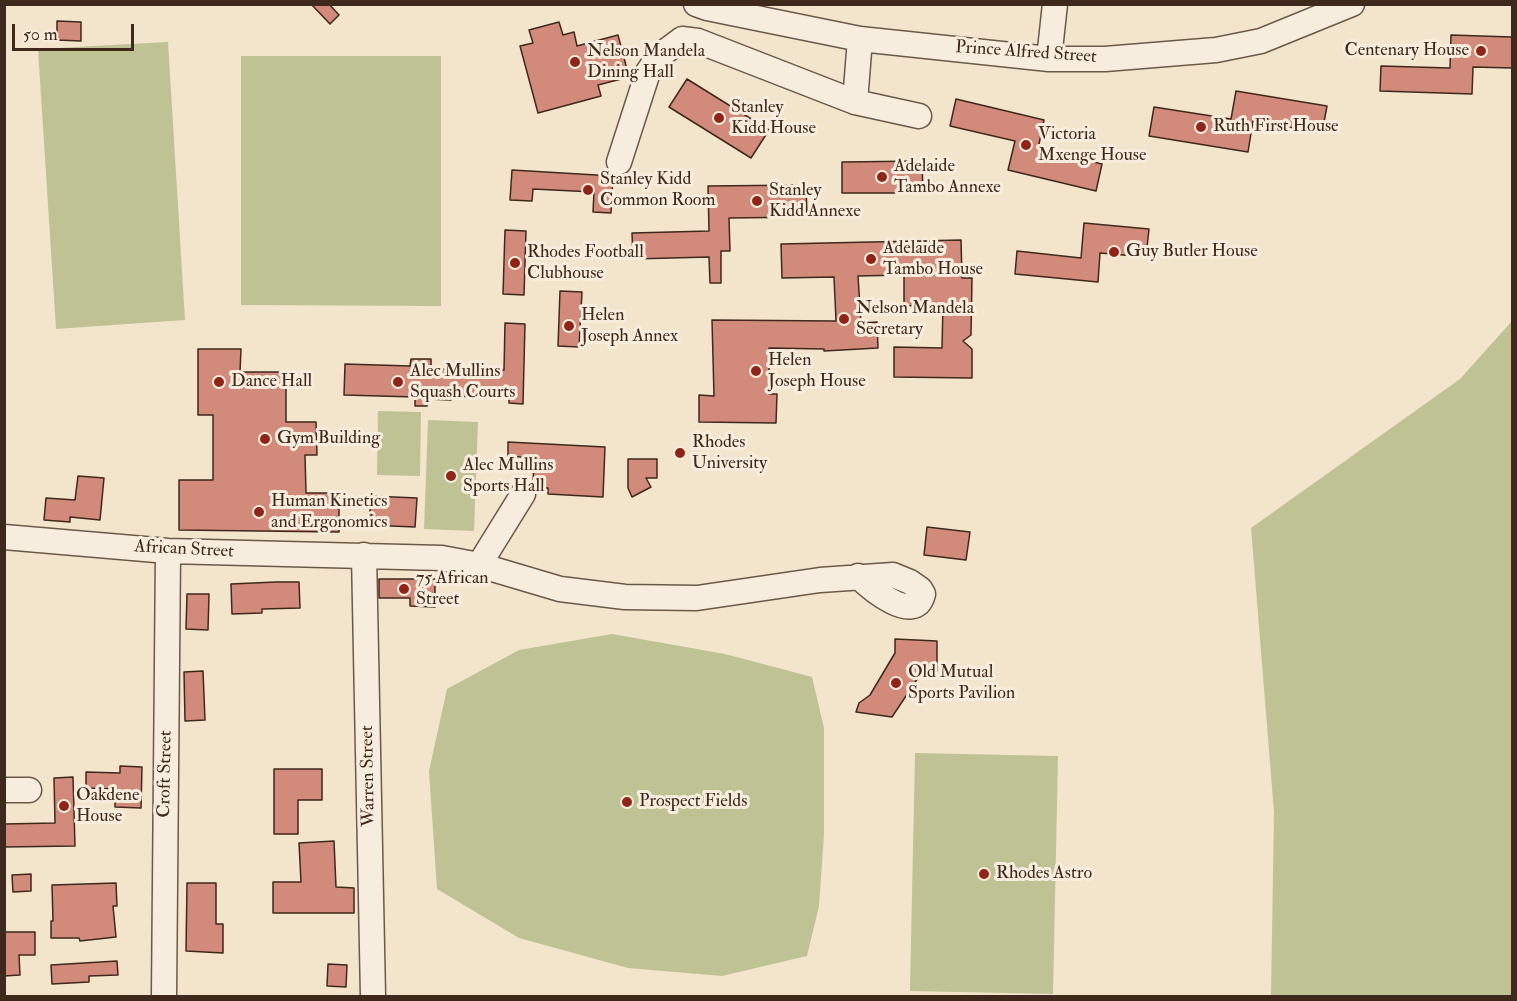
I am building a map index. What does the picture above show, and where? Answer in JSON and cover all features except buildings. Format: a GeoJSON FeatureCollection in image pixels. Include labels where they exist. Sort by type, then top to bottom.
{"type":"FeatureCollection","features":[{"type":"Feature","properties":{"kind":"street"},"geometry":{"type":"LineString","coordinates":[[1049,59],[1055,4]]}},
{"type":"Feature","properties":{"kind":"street","name":"Prince Alfred Street"},"geometry":{"type":"LineString","coordinates":[[703,6],[860,39],[1049,59],[1105,59],[1216,50],[1261,41],[1352,4]]}},
{"type":"Feature","properties":{"kind":"street"},"geometry":{"type":"LineString","coordinates":[[619,162],[648,72],[658,57],[682,39],[698,41],[855,102],[919,116]]}},
{"type":"Feature","properties":{"kind":"street"},"geometry":{"type":"LineString","coordinates":[[855,102],[860,39]]}},
{"type":"Feature","properties":{"kind":"street"},"geometry":{"type":"LineString","coordinates":[[479,565],[523,494]]}},
{"type":"Feature","properties":{"kind":"street","name":"African Street"},"geometry":{"type":"LineString","coordinates":[[4,537],[168,551],[442,558],[479,565],[560,589],[648,598],[697,598],[858,576]]}},
{"type":"Feature","properties":{"kind":"street","name":"Croft Street"},"geometry":{"type":"LineString","coordinates":[[164,996],[168,551]]}},
{"type":"Feature","properties":{"kind":"street","name":"Warren Street"},"geometry":{"type":"LineString","coordinates":[[364,555],[373,996]]}},
{"type":"Feature","properties":{"kind":"street"},"geometry":{"type":"LineString","coordinates":[[4,790],[29,790]]}},
{"type":"Feature","properties":{"kind":"green space"},"geometry":{"type":"Polygon","coordinates":[[[168,42],[185,320],[56,329],[38,49],[168,42]]]}},
{"type":"Feature","properties":{"kind":"green space"},"geometry":{"type":"Polygon","coordinates":[[[241,56],[441,56],[441,306],[241,305],[241,56]]]}},
{"type":"Feature","properties":{"kind":"green space"},"geometry":{"type":"Polygon","coordinates":[[[1512,321],[1512,996],[1271,996],[1274,812],[1251,528],[1460,379],[1512,321]]]}},
{"type":"Feature","properties":{"kind":"green space"},"geometry":{"type":"Polygon","coordinates":[[[378,411],[421,412],[420,476],[377,475],[378,411]]]}},
{"type":"Feature","properties":{"kind":"green space","name":"Alec Mullins Sports Hall"},"geometry":{"type":"Polygon","coordinates":[[[428,420],[478,422],[474,531],[424,529],[428,420]]]}},
{"type":"Feature","properties":{"kind":"green space","name":"Prospect Fields"},"geometry":{"type":"Polygon","coordinates":[[[612,634],[725,654],[812,677],[824,728],[824,834],[819,906],[807,956],[722,976],[628,968],[519,938],[437,889],[429,771],[447,689],[519,650],[612,634]]]}},
{"type":"Feature","properties":{"kind":"green space","name":"Rhodes Astro"},"geometry":{"type":"Polygon","coordinates":[[[915,753],[1058,756],[1053,994],[910,991],[915,753]]]}},
{"type":"Feature","properties":{"kind":"place","name":"Centenary House"},"geometry":{"type":"Point","coordinates":[1481,51]}},
{"type":"Feature","properties":{"kind":"place","name":"Nelson Mandela Dining Hall"},"geometry":{"type":"Point","coordinates":[575,62]}},
{"type":"Feature","properties":{"kind":"place","name":"Stanley Kidd House"},"geometry":{"type":"Point","coordinates":[719,118]}},
{"type":"Feature","properties":{"kind":"place","name":"Ruth First House"},"geometry":{"type":"Point","coordinates":[1201,127]}},
{"type":"Feature","properties":{"kind":"place","name":"Victoria Mxenge House"},"geometry":{"type":"Point","coordinates":[1026,145]}},
{"type":"Feature","properties":{"kind":"place","name":"Adelaide Tambo Annexe"},"geometry":{"type":"Point","coordinates":[882,177]}},
{"type":"Feature","properties":{"kind":"place","name":"Stanley Kidd Common Room"},"geometry":{"type":"Point","coordinates":[588,190]}},
{"type":"Feature","properties":{"kind":"place","name":"Stanley Kidd Annexe"},"geometry":{"type":"Point","coordinates":[757,201]}},
{"type":"Feature","properties":{"kind":"place","name":"Guy Butler House"},"geometry":{"type":"Point","coordinates":[1114,252]}},
{"type":"Feature","properties":{"kind":"place","name":"Adelaide Tambo House"},"geometry":{"type":"Point","coordinates":[871,259]}},
{"type":"Feature","properties":{"kind":"place","name":"Rhodes Football Clubhouse"},"geometry":{"type":"Point","coordinates":[515,263]}},
{"type":"Feature","properties":{"kind":"place","name":"Nelson Mandela Secretary"},"geometry":{"type":"Point","coordinates":[844,319]}},
{"type":"Feature","properties":{"kind":"place","name":"Helen Joseph Annex"},"geometry":{"type":"Point","coordinates":[569,326]}},
{"type":"Feature","properties":{"kind":"place","name":"Helen Joseph House"},"geometry":{"type":"Point","coordinates":[756,371]}},
{"type":"Feature","properties":{"kind":"place","name":"Dance Hall"},"geometry":{"type":"Point","coordinates":[219,382]}},
{"type":"Feature","properties":{"kind":"place","name":"Alec Mullins Squash Courts"},"geometry":{"type":"Point","coordinates":[398,382]}},
{"type":"Feature","properties":{"kind":"place","name":"Gym Building"},"geometry":{"type":"Point","coordinates":[265,439]}},
{"type":"Feature","properties":{"kind":"place","name":"Rhodes University"},"geometry":{"type":"Point","coordinates":[680,453]}},
{"type":"Feature","properties":{"kind":"place","name":"Alec Mullins Sports Hall"},"geometry":{"type":"Point","coordinates":[451,476]}},
{"type":"Feature","properties":{"kind":"place","name":"Human Kinetics and Ergonomics"},"geometry":{"type":"Point","coordinates":[259,512]}},
{"type":"Feature","properties":{"kind":"place","name":"75 African Street"},"geometry":{"type":"Point","coordinates":[404,589]}},
{"type":"Feature","properties":{"kind":"place","name":"Old Mutual Sports Pavilion"},"geometry":{"type":"Point","coordinates":[896,683]}},
{"type":"Feature","properties":{"kind":"place","name":"Prospect Fields"},"geometry":{"type":"Point","coordinates":[627,802]}},
{"type":"Feature","properties":{"kind":"place","name":"Oakdene House"},"geometry":{"type":"Point","coordinates":[64,806]}},
{"type":"Feature","properties":{"kind":"place","name":"Rhodes Astro"},"geometry":{"type":"Point","coordinates":[984,874]}}]}
